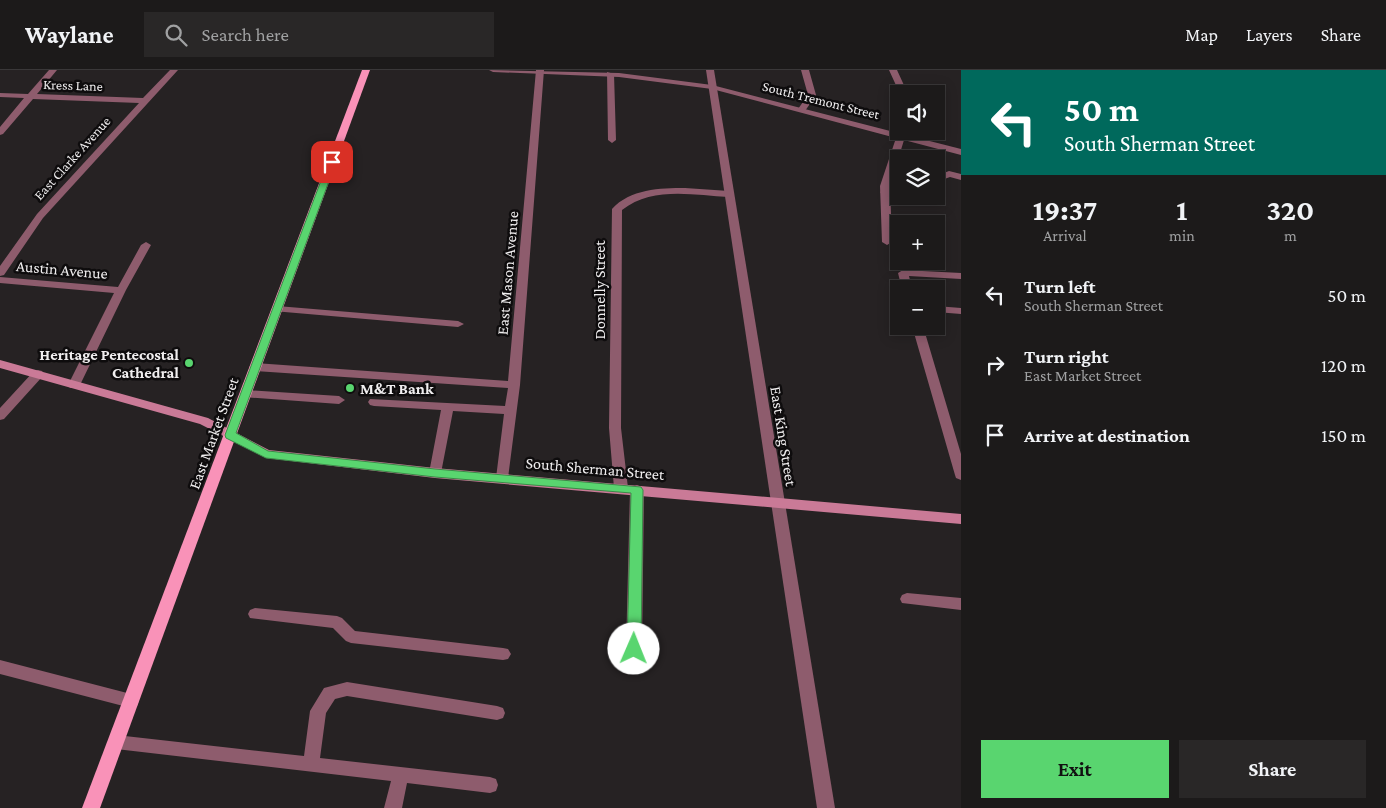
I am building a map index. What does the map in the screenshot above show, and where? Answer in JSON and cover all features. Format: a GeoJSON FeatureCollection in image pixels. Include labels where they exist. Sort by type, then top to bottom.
{"type":"FeatureCollection","features":[{"type":"Feature","properties":{"kind":"main road","name":"East Market Street"},"geometry":{"type":"LineString","coordinates":[[91,808],[366,70]]}},
{"type":"Feature","properties":{"kind":"main road","name":"South Sherman Street"},"geometry":{"type":"LineString","coordinates":[[0,364],[204,421],[266,454],[435,473],[961,519]]}},
{"type":"Feature","properties":{"kind":"street"},"geometry":{"type":"LineString","coordinates":[[0,132],[53,70]]}},
{"type":"Feature","properties":{"kind":"street","name":"East Clarke Avenue"},"geometry":{"type":"LineString","coordinates":[[0,272],[40,216],[174,70]]}},
{"type":"Feature","properties":{"kind":"street","name":"South Tremont Street"},"geometry":{"type":"LineString","coordinates":[[493,70],[610,74],[712,87],[890,130]]}},
{"type":"Feature","properties":{"kind":"street","name":"East King Street"},"geometry":{"type":"LineString","coordinates":[[710,70],[826,808]]}},
{"type":"Feature","properties":{"kind":"street"},"geometry":{"type":"LineString","coordinates":[[802,109],[812,95],[805,70]]}},
{"type":"Feature","properties":{"kind":"street"},"geometry":{"type":"LineString","coordinates":[[893,70],[900,85]]}},
{"type":"Feature","properties":{"kind":"street","name":"East Mason Avenue"},"geometry":{"type":"LineString","coordinates":[[502,478],[514,385],[540,71]]}},
{"type":"Feature","properties":{"kind":"street"},"geometry":{"type":"LineString","coordinates":[[610,74],[612,140]]}},
{"type":"Feature","properties":{"kind":"street","name":"Kress Lane"},"geometry":{"type":"LineString","coordinates":[[0,95],[145,101]]}},
{"type":"Feature","properties":{"kind":"street"},"geometry":{"type":"LineString","coordinates":[[887,242],[885,186],[901,140]]}},
{"type":"Feature","properties":{"kind":"street","name":"South Tremont Street"},"geometry":{"type":"LineString","coordinates":[[924,140],[961,152]]}},
{"type":"Feature","properties":{"kind":"street"},"geometry":{"type":"LineString","coordinates":[[945,176],[949,174],[961,177]]}},
{"type":"Feature","properties":{"kind":"street","name":"Donnelly Street"},"geometry":{"type":"LineString","coordinates":[[621,488],[615,428],[617,209],[631,197],[649,192],[729,194]]}},
{"type":"Feature","properties":{"kind":"street"},"geometry":{"type":"LineString","coordinates":[[885,192],[890,192]]}},
{"type":"Feature","properties":{"kind":"street"},"geometry":{"type":"LineString","coordinates":[[74,385],[121,290],[146,245]]}},
{"type":"Feature","properties":{"kind":"street"},"geometry":{"type":"LineString","coordinates":[[905,280],[903,273],[961,276]]}},
{"type":"Feature","properties":{"kind":"street","name":"Austin Avenue"},"geometry":{"type":"LineString","coordinates":[[0,280],[121,290]]}},
{"type":"Feature","properties":{"kind":"street"},"geometry":{"type":"LineString","coordinates":[[277,309],[458,324]]}},
{"type":"Feature","properties":{"kind":"street"},"geometry":{"type":"LineString","coordinates":[[945,309],[961,310]]}},
{"type":"Feature","properties":{"kind":"street"},"geometry":{"type":"LineString","coordinates":[[921,335],[961,475]]}},
{"type":"Feature","properties":{"kind":"street"},"geometry":{"type":"LineString","coordinates":[[255,367],[514,385]]}},
{"type":"Feature","properties":{"kind":"street"},"geometry":{"type":"LineString","coordinates":[[0,416],[38,374]]}},
{"type":"Feature","properties":{"kind":"street"},"geometry":{"type":"LineString","coordinates":[[246,394],[323,399],[332,405],[338,402]]}},
{"type":"Feature","properties":{"kind":"street"},"geometry":{"type":"LineString","coordinates":[[373,404],[420,410],[442,406],[510,410]]}},
{"type":"Feature","properties":{"kind":"street"},"geometry":{"type":"LineString","coordinates":[[435,473],[442,406]]}},
{"type":"Feature","properties":{"kind":"street"},"geometry":{"type":"LineString","coordinates":[[634,649],[637,490]]}},
{"type":"Feature","properties":{"kind":"street"},"geometry":{"type":"LineString","coordinates":[[907,599],[961,604]]}},
{"type":"Feature","properties":{"kind":"street"},"geometry":{"type":"LineString","coordinates":[[254,614],[337,622],[351,637],[503,654]]}},
{"type":"Feature","properties":{"kind":"street"},"geometry":{"type":"LineString","coordinates":[[0,667],[131,701]]}},
{"type":"Feature","properties":{"kind":"street"},"geometry":{"type":"LineString","coordinates":[[311,764],[318,711],[330,694],[347,689],[497,713]]}},
{"type":"Feature","properties":{"kind":"street"},"geometry":{"type":"LineString","coordinates":[[116,742],[490,785]]}},
{"type":"Feature","properties":{"kind":"street"},"geometry":{"type":"LineString","coordinates":[[393,808],[401,775]]}},
{"type":"Feature","properties":{"kind":"place","name":"Heritage Pentecostal Cathedral"},"geometry":{"type":"Point","coordinates":[189,363]}},
{"type":"Feature","properties":{"kind":"place","name":"M&T Bank"},"geometry":{"type":"Point","coordinates":[350,388]}},
{"type":"Feature","properties":{"kind":"route"},"geometry":{"type":"LineString","coordinates":[[332,162],[230,435],[266,454],[435,473],[637,490],[634,649]]}}]}
